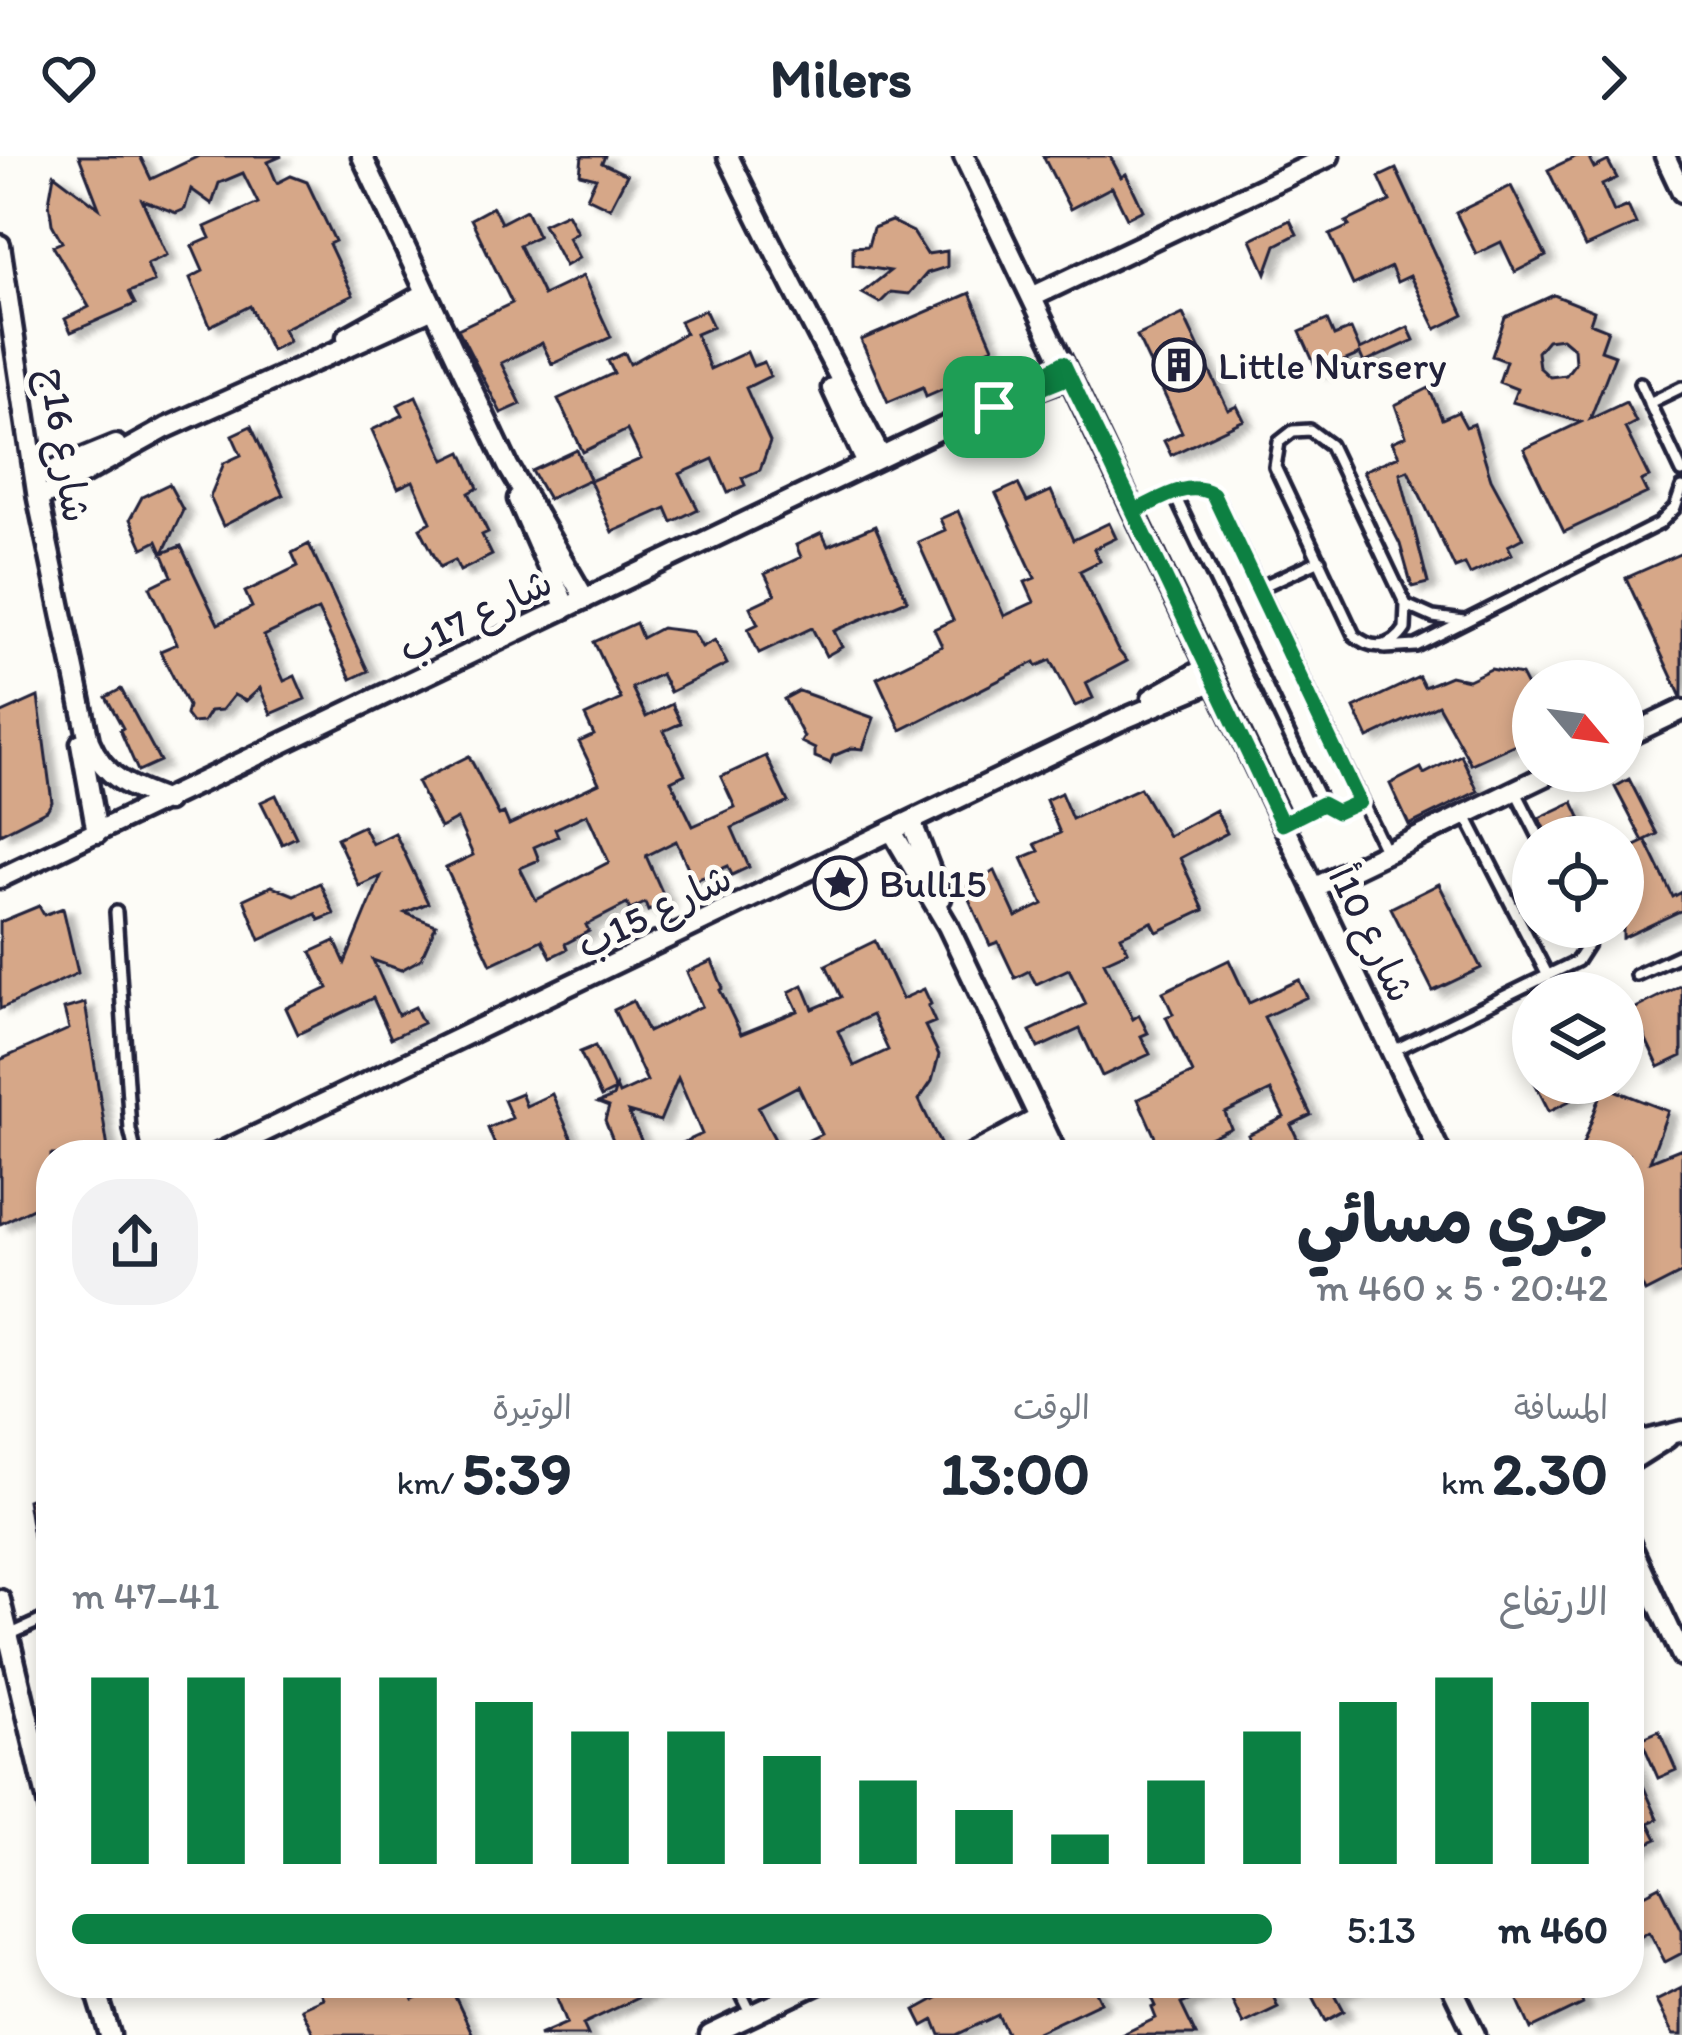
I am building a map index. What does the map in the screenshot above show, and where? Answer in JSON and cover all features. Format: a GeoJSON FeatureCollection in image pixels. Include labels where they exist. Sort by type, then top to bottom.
{"type":"FeatureCollection","features":[{"type":"Feature","properties":{"kind":"street"},"geometry":{"type":"LineString","coordinates":[[362,156],[508,466],[585,599]]}},
{"type":"Feature","properties":{"kind":"street"},"geometry":{"type":"LineString","coordinates":[[728,156],[797,301],[806,332],[874,461]]}},
{"type":"Feature","properties":{"kind":"street","name":"شارع 10أ"},"geometry":{"type":"LineString","coordinates":[[964,156],[1433,1140]]}},
{"type":"Feature","properties":{"kind":"street"},"geometry":{"type":"LineString","coordinates":[[1032,297],[1329,156]]}},
{"type":"Feature","properties":{"kind":"street"},"geometry":{"type":"LineString","coordinates":[[1665,156],[1682,192]]}},
{"type":"Feature","properties":{"kind":"street","name":"شارع 16ج"},"geometry":{"type":"LineString","coordinates":[[0,245],[38,499],[69,656],[96,758],[119,782],[166,801]]}},
{"type":"Feature","properties":{"kind":"street"},"geometry":{"type":"LineString","coordinates":[[38,499],[166,428],[319,356],[350,347],[430,301]]}},
{"type":"Feature","properties":{"kind":"street","name":"شارع 17ب"},"geometry":{"type":"LineString","coordinates":[[0,878],[1066,370]]}},
{"type":"Feature","properties":{"kind":"street"},"geometry":{"type":"LineString","coordinates":[[35,478],[166,428]]}},
{"type":"Feature","properties":{"kind":"street"},"geometry":{"type":"LineString","coordinates":[[508,466],[566,608]]}},
{"type":"Feature","properties":{"kind":"street","name":"شارع 16ج"},"geometry":{"type":"LineString","coordinates":[[69,656],[97,833]]}},
{"type":"Feature","properties":{"kind":"street","name":"شارع 15ب"},"geometry":{"type":"LineString","coordinates":[[247,1140],[911,824],[1211,674]]}},
{"type":"Feature","properties":{"kind":"street"},"geometry":{"type":"LineString","coordinates":[[1644,728],[1682,710]]}},
{"type":"Feature","properties":{"kind":"street"},"geometry":{"type":"LineString","coordinates":[[1313,887],[1512,791]]}},
{"type":"Feature","properties":{"kind":"street"},"geometry":{"type":"LineString","coordinates":[[911,824],[948,926],[1050,1140]]}},
{"type":"Feature","properties":{"kind":"street"},"geometry":{"type":"LineString","coordinates":[[892,833],[948,926]]}},
{"type":"Feature","properties":{"kind":"street"},"geometry":{"type":"LineString","coordinates":[[1006,1140],[1042,1125]]}},
{"type":"Feature","properties":{"kind":"street"},"geometry":{"type":"LineString","coordinates":[[1018,1140],[1042,1125]]}},
{"type":"Feature","properties":{"kind":"street"},"geometry":{"type":"LineString","coordinates":[[1644,1441],[1677,1433]]}},
{"type":"Feature","properties":{"kind":"street"},"geometry":{"type":"LineString","coordinates":[[1644,1453],[1677,1433]]}},
{"type":"Feature","properties":{"kind":"street"},"geometry":{"type":"LineString","coordinates":[[1644,1574],[1682,1656]]}},
{"type":"Feature","properties":{"kind":"street"},"geometry":{"type":"LineString","coordinates":[[0,1600],[36,1751]]}},
{"type":"Feature","properties":{"kind":"street"},"geometry":{"type":"LineString","coordinates":[[99,1998],[110,2035]]}},
{"type":"Feature","properties":{"kind":"street"},"geometry":{"type":"LineString","coordinates":[[710,2035],[788,1998]]}},
{"type":"Feature","properties":{"kind":"street"},"geometry":{"type":"LineString","coordinates":[[1455,1998],[1466,2032]]}},
{"type":"Feature","properties":{"kind":"lane"},"geometry":{"type":"LineString","coordinates":[[1640,383],[1682,472]]}},
{"type":"Feature","properties":{"kind":"lane"},"geometry":{"type":"LineString","coordinates":[[1649,403],[1682,387]]}},
{"type":"Feature","properties":{"kind":"lane"},"geometry":{"type":"LineString","coordinates":[[1380,647],[1401,636],[1408,621],[1406,605],[1330,445],[1318,433],[1301,429],[1279,442],[1275,467],[1354,635],[1380,647],[1409,649],[1660,524],[1675,508],[1682,488]]}},
{"type":"Feature","properties":{"kind":"lane"},"geometry":{"type":"LineString","coordinates":[[1135,511],[1194,486],[1213,494],[1386,852]]}},
{"type":"Feature","properties":{"kind":"lane"},"geometry":{"type":"LineString","coordinates":[[1174,494],[1322,804],[1337,812],[1359,802]]}},
{"type":"Feature","properties":{"kind":"lane"},"geometry":{"type":"LineString","coordinates":[[1259,588],[1319,560]]}},
{"type":"Feature","properties":{"kind":"lane"},"geometry":{"type":"LineString","coordinates":[[1406,605],[1464,621]]}},
{"type":"Feature","properties":{"kind":"lane"},"geometry":{"type":"LineString","coordinates":[[1282,824],[1322,804]]}},
{"type":"Feature","properties":{"kind":"lane"},"geometry":{"type":"LineString","coordinates":[[1465,814],[1546,972]]}},
{"type":"Feature","properties":{"kind":"lane"},"geometry":{"type":"LineString","coordinates":[[116,912],[132,1140]]}},
{"type":"Feature","properties":{"kind":"lane"},"geometry":{"type":"LineString","coordinates":[[1555,972],[1583,956],[1586,948]]}},
{"type":"Feature","properties":{"kind":"lane"},"geometry":{"type":"LineString","coordinates":[[1643,972],[1682,954]]}},
{"type":"Feature","properties":{"kind":"lane"},"geometry":{"type":"LineString","coordinates":[[1391,1052],[1512,993]]}},
{"type":"Feature","properties":{"kind":"lane"},"geometry":{"type":"LineString","coordinates":[[9,1635],[36,1623]]}},
{"type":"Feature","properties":{"kind":"lane"},"geometry":{"type":"LineString","coordinates":[[744,1998],[752,2015]]}},
{"type":"Feature","properties":{"kind":"building"},"geometry":{"type":"Polygon","coordinates":[[[79,156],[140,156],[151,179],[199,156],[282,156],[268,162],[277,183],[291,176],[307,182],[335,241],[329,244],[353,295],[283,329],[289,341],[271,350],[250,306],[210,326],[190,278],[203,271],[192,246],[210,238],[205,227],[258,203],[243,173],[219,183],[212,204],[191,189],[185,209],[176,213],[142,200],[167,255],[147,264],[154,282],[129,292],[135,304],[71,332],[65,319],[89,307],[53,246],[62,242],[52,224],[49,202],[54,174],[99,208],[79,156]]]}},
{"type":"Feature","properties":{"kind":"building"},"geometry":{"type":"Polygon","coordinates":[[[582,156],[605,156],[602,163],[627,175],[610,208],[587,197],[596,178],[580,174],[582,156]]]}},
{"type":"Feature","properties":{"kind":"building"},"geometry":{"type":"Polygon","coordinates":[[[1043,156],[1110,156],[1121,177],[1126,174],[1143,210],[1127,218],[1112,187],[1070,209],[1043,156]]]}},
{"type":"Feature","properties":{"kind":"building"},"geometry":{"type":"Polygon","coordinates":[[[1577,156],[1588,156],[1594,168],[1608,161],[1617,178],[1602,185],[1614,212],[1628,206],[1636,224],[1585,247],[1548,170],[1577,156]]]}},
{"type":"Feature","properties":{"kind":"building"},"geometry":{"type":"Polygon","coordinates":[[[1396,169],[1464,315],[1436,329],[1410,276],[1397,282],[1391,267],[1353,285],[1330,235],[1390,201],[1379,177],[1396,169]]]}},
{"type":"Feature","properties":{"kind":"building"},"geometry":{"type":"Polygon","coordinates":[[[1511,186],[1546,256],[1515,272],[1501,242],[1476,254],[1456,213],[1511,186]]]}},
{"type":"Feature","properties":{"kind":"building"},"geometry":{"type":"Polygon","coordinates":[[[493,207],[501,223],[526,210],[538,236],[519,245],[543,295],[583,276],[611,337],[552,364],[542,343],[501,363],[521,404],[501,413],[458,329],[512,303],[471,219],[493,207]]]}},
{"type":"Feature","properties":{"kind":"building"},"geometry":{"type":"Polygon","coordinates":[[[567,213],[577,232],[568,237],[579,258],[565,266],[543,224],[567,213]]]}},
{"type":"Feature","properties":{"kind":"building"},"geometry":{"type":"Polygon","coordinates":[[[1290,220],[1297,234],[1276,245],[1266,273],[1251,239],[1290,220]]]}},
{"type":"Feature","properties":{"kind":"building"},"geometry":{"type":"Polygon","coordinates":[[[891,221],[913,232],[927,254],[947,251],[947,267],[927,273],[909,294],[891,292],[880,303],[862,293],[890,271],[853,265],[853,247],[868,246],[873,228],[891,221]]]}},
{"type":"Feature","properties":{"kind":"building"},"geometry":{"type":"Polygon","coordinates":[[[970,293],[993,347],[974,356],[981,372],[926,396],[923,387],[888,402],[861,340],[970,293]]]}},
{"type":"Feature","properties":{"kind":"building"},"geometry":{"type":"Polygon","coordinates":[[[1554,295],[1594,311],[1590,323],[1608,330],[1601,350],[1615,355],[1590,419],[1626,402],[1636,422],[1625,428],[1649,477],[1641,481],[1647,493],[1564,532],[1524,449],[1581,422],[1512,402],[1517,389],[1499,382],[1506,361],[1492,356],[1505,317],[1554,295]],[[1562,338],[1547,340],[1537,352],[1539,367],[1550,377],[1566,375],[1575,363],[1574,348],[1562,338]]]}},
{"type":"Feature","properties":{"kind":"building"},"geometry":{"type":"Polygon","coordinates":[[[705,310],[713,327],[696,334],[710,369],[747,352],[753,366],[764,362],[770,376],[746,388],[770,442],[760,470],[742,478],[745,485],[728,493],[713,459],[680,474],[698,509],[672,522],[666,508],[612,532],[590,481],[641,459],[627,430],[583,452],[558,399],[614,373],[608,361],[625,353],[630,364],[685,333],[680,321],[705,310]]]}},
{"type":"Feature","properties":{"kind":"building","name":"Little Nursery"},"geometry":{"type":"Polygon","coordinates":[[[1183,314],[1228,410],[1237,406],[1244,420],[1171,455],[1164,441],[1182,432],[1137,336],[1183,314]]]}},
{"type":"Feature","properties":{"kind":"building"},"geometry":{"type":"Polygon","coordinates":[[[1327,320],[1334,336],[1351,329],[1360,350],[1408,327],[1414,340],[1364,363],[1360,354],[1318,372],[1300,332],[1327,320]]]}},
{"type":"Feature","properties":{"kind":"building"},"geometry":{"type":"Polygon","coordinates":[[[1429,388],[1442,419],[1458,412],[1466,427],[1474,424],[1491,479],[1523,538],[1508,546],[1512,554],[1470,574],[1465,564],[1455,568],[1408,470],[1400,473],[1428,583],[1412,587],[1400,544],[1363,471],[1399,456],[1392,442],[1406,436],[1395,405],[1429,388]]]}},
{"type":"Feature","properties":{"kind":"building"},"geometry":{"type":"Polygon","coordinates":[[[416,396],[445,460],[462,452],[478,488],[469,493],[488,532],[482,535],[492,555],[460,571],[455,560],[440,567],[420,528],[431,522],[413,481],[398,488],[372,430],[403,415],[398,405],[416,396]]]}},
{"type":"Feature","properties":{"kind":"building"},"geometry":{"type":"Polygon","coordinates":[[[251,426],[283,495],[223,526],[210,497],[224,463],[241,455],[232,435],[251,426]]]}},
{"type":"Feature","properties":{"kind":"building"},"geometry":{"type":"Polygon","coordinates":[[[577,450],[590,479],[548,499],[532,471],[577,450]]]}},
{"type":"Feature","properties":{"kind":"building"},"geometry":{"type":"Polygon","coordinates":[[[169,484],[183,510],[163,553],[181,546],[218,624],[252,607],[245,592],[298,566],[292,553],[309,544],[368,671],[351,679],[318,610],[264,636],[284,681],[295,676],[305,699],[271,714],[260,688],[246,701],[234,695],[222,710],[210,711],[203,722],[192,723],[160,651],[177,644],[150,587],[172,576],[157,541],[143,548],[130,519],[142,497],[169,484]]]}},
{"type":"Feature","properties":{"kind":"building"},"geometry":{"type":"Polygon","coordinates":[[[1018,484],[1027,502],[1051,491],[1073,540],[1109,523],[1116,538],[1094,549],[1100,561],[1080,571],[1127,661],[1086,683],[1093,698],[1075,706],[1051,660],[1037,666],[1035,662],[901,730],[877,678],[942,646],[934,629],[953,620],[918,542],[945,530],[940,519],[958,511],[1004,616],[1034,602],[1025,582],[1035,578],[996,494],[1018,484]]]}},
{"type":"Feature","properties":{"kind":"building"},"geometry":{"type":"Polygon","coordinates":[[[875,526],[907,600],[834,631],[842,647],[826,656],[812,628],[759,653],[748,629],[758,624],[750,607],[775,595],[765,574],[801,557],[796,545],[822,533],[828,546],[875,526]]]}},
{"type":"Feature","properties":{"kind":"building"},"geometry":{"type":"Polygon","coordinates":[[[1682,553],[1682,697],[1681,697],[1626,578],[1682,553]]]}},
{"type":"Feature","properties":{"kind":"building"},"geometry":{"type":"Polygon","coordinates":[[[636,623],[642,638],[661,628],[693,632],[702,647],[715,640],[727,664],[670,692],[661,674],[632,688],[646,717],[672,704],[681,723],[664,731],[685,774],[671,781],[693,826],[735,807],[721,777],[766,756],[788,802],[732,828],[749,867],[732,875],[728,866],[694,881],[676,841],[646,856],[667,903],[648,911],[645,903],[630,910],[627,904],[586,925],[589,931],[551,957],[542,940],[491,964],[446,868],[473,855],[457,819],[440,828],[417,782],[469,756],[499,815],[504,813],[509,825],[599,783],[579,742],[594,735],[585,716],[621,699],[594,642],[636,623]],[[587,814],[555,829],[558,836],[534,847],[539,860],[520,868],[536,900],[609,862],[587,814]]]}},
{"type":"Feature","properties":{"kind":"building"},"geometry":{"type":"Polygon","coordinates":[[[1491,669],[1512,673],[1512,746],[1471,764],[1438,705],[1368,738],[1354,708],[1419,677],[1424,687],[1450,676],[1468,680],[1491,669]]]}},
{"type":"Feature","properties":{"kind":"building"},"geometry":{"type":"Polygon","coordinates":[[[121,689],[160,761],[138,771],[106,697],[121,689]]]}},
{"type":"Feature","properties":{"kind":"building"},"geometry":{"type":"Polygon","coordinates":[[[799,691],[874,718],[863,749],[833,756],[830,763],[815,757],[815,749],[801,742],[804,737],[784,699],[799,691]]]}},
{"type":"Feature","properties":{"kind":"building"},"geometry":{"type":"Polygon","coordinates":[[[38,697],[52,802],[47,810],[0,834],[0,714],[38,697]]]}},
{"type":"Feature","properties":{"kind":"building"},"geometry":{"type":"Polygon","coordinates":[[[1461,755],[1478,791],[1409,825],[1390,784],[1461,755]]]}},
{"type":"Feature","properties":{"kind":"building"},"geometry":{"type":"Polygon","coordinates":[[[1140,788],[1168,836],[1216,810],[1227,833],[1180,858],[1204,910],[1157,932],[1152,922],[1121,936],[1128,951],[1104,962],[1133,1019],[1139,1015],[1148,1033],[1141,1036],[1150,1054],[1102,1076],[1080,1029],[1038,1048],[1030,1031],[1086,1004],[1069,969],[1036,984],[1029,971],[1015,978],[998,942],[990,945],[963,886],[995,871],[1016,917],[1043,904],[1022,858],[1039,851],[1035,844],[1060,833],[1046,800],[1061,793],[1072,819],[1140,788]]]}},
{"type":"Feature","properties":{"kind":"building"},"geometry":{"type":"Polygon","coordinates":[[[1618,792],[1636,792],[1657,834],[1644,840],[1644,816],[1630,816],[1618,792]]]}},
{"type":"Feature","properties":{"kind":"building"},"geometry":{"type":"Polygon","coordinates":[[[276,795],[296,837],[282,844],[261,802],[276,795]]]}},
{"type":"Feature","properties":{"kind":"building"},"geometry":{"type":"Polygon","coordinates":[[[1573,802],[1580,816],[1543,816],[1573,802]]]}},
{"type":"Feature","properties":{"kind":"building"},"geometry":{"type":"Polygon","coordinates":[[[363,826],[372,844],[395,833],[428,903],[405,913],[436,925],[421,959],[401,970],[373,960],[398,1015],[415,1007],[423,1023],[391,1038],[373,998],[298,1034],[286,1008],[328,988],[311,952],[335,941],[345,963],[381,876],[359,886],[337,838],[363,826]]]}},
{"type":"Feature","properties":{"kind":"building"},"geometry":{"type":"Polygon","coordinates":[[[1644,842],[1673,897],[1682,892],[1682,910],[1644,928],[1644,842]]]}},
{"type":"Feature","properties":{"kind":"building"},"geometry":{"type":"Polygon","coordinates":[[[320,883],[334,914],[319,920],[316,914],[260,940],[244,899],[272,886],[294,895],[320,883]]]}},
{"type":"Feature","properties":{"kind":"building"},"geometry":{"type":"Polygon","coordinates":[[[1439,884],[1481,968],[1433,991],[1391,908],[1439,884]]]}},
{"type":"Feature","properties":{"kind":"building"},"geometry":{"type":"Polygon","coordinates":[[[39,906],[44,915],[63,908],[78,973],[0,1009],[0,922],[39,906]]]}},
{"type":"Feature","properties":{"kind":"building"},"geometry":{"type":"Polygon","coordinates":[[[875,941],[902,999],[924,989],[935,1022],[925,1026],[939,1055],[932,1081],[919,1100],[938,1140],[809,1140],[821,1134],[798,1086],[758,1107],[775,1140],[689,1140],[702,1134],[678,1078],[660,1121],[628,1112],[641,1140],[613,1140],[605,1120],[609,1107],[598,1103],[613,1097],[616,1087],[619,1094],[647,1081],[614,1010],[633,1001],[648,1032],[702,1006],[687,972],[712,961],[741,1034],[798,1011],[789,992],[803,985],[813,1009],[841,997],[826,965],[875,941]],[[872,1015],[838,1031],[854,1066],[888,1050],[872,1015]]]}},
{"type":"Feature","properties":{"kind":"building"},"geometry":{"type":"Polygon","coordinates":[[[1229,960],[1249,1003],[1299,980],[1307,997],[1264,1017],[1311,1115],[1291,1125],[1298,1140],[1250,1140],[1248,1135],[1284,1117],[1271,1091],[1225,1113],[1231,1128],[1205,1140],[1156,1140],[1138,1099],[1193,1073],[1166,1017],[1173,1014],[1163,992],[1229,960]]]}},
{"type":"Feature","properties":{"kind":"building"},"geometry":{"type":"Polygon","coordinates":[[[1682,985],[1682,1056],[1659,1067],[1644,1035],[1644,1004],[1682,985]]]}},
{"type":"Feature","properties":{"kind":"building"},"geometry":{"type":"Polygon","coordinates":[[[85,1003],[107,1140],[36,1140],[36,1206],[0,1224],[0,1060],[69,1029],[64,1009],[85,1003]]]}},
{"type":"Feature","properties":{"kind":"building"},"geometry":{"type":"Polygon","coordinates":[[[595,1046],[615,1090],[601,1097],[580,1052],[595,1046]]]}},
{"type":"Feature","properties":{"kind":"building"},"geometry":{"type":"Polygon","coordinates":[[[521,1093],[526,1106],[552,1094],[572,1140],[493,1140],[488,1128],[512,1118],[504,1100],[521,1093]]]}},
{"type":"Feature","properties":{"kind":"building"},"geometry":{"type":"Polygon","coordinates":[[[1644,1102],[1668,1111],[1650,1161],[1682,1148],[1682,1273],[1645,1292],[1644,1290],[1644,1140],[1584,1140],[1597,1104],[1644,1102]]]}},
{"type":"Feature","properties":{"kind":"building"},"geometry":{"type":"Polygon","coordinates":[[[36,1485],[36,1555],[27,1500],[35,1497],[36,1485]]]}},
{"type":"Feature","properties":{"kind":"building"},"geometry":{"type":"Polygon","coordinates":[[[1659,1731],[1676,1770],[1658,1778],[1644,1738],[1659,1731]]]}},
{"type":"Feature","properties":{"kind":"building"},"geometry":{"type":"Polygon","coordinates":[[[1644,1788],[1658,1819],[1649,1823],[1657,1839],[1644,1845],[1644,1788]]]}},
{"type":"Feature","properties":{"kind":"building"},"geometry":{"type":"Polygon","coordinates":[[[1660,1886],[1682,1930],[1682,1953],[1665,1962],[1649,1931],[1644,1934],[1644,1894],[1660,1886]]]}},
{"type":"Feature","properties":{"kind":"building"},"geometry":{"type":"Polygon","coordinates":[[[1682,1988],[1682,2035],[1673,2035],[1656,2001],[1682,1988]]]}},
{"type":"Feature","properties":{"kind":"building"},"geometry":{"type":"Polygon","coordinates":[[[323,1998],[456,1998],[473,2035],[314,2035],[301,2008],[323,1998]]]}},
{"type":"Feature","properties":{"kind":"building"},"geometry":{"type":"Polygon","coordinates":[[[557,1998],[638,1998],[583,2024],[588,2035],[539,2035],[567,2023],[557,1998]]]}},
{"type":"Feature","properties":{"kind":"building"},"geometry":{"type":"Polygon","coordinates":[[[937,1998],[1099,1998],[1101,2002],[1031,2035],[1008,2035],[998,2015],[956,2035],[940,2035],[934,2020],[923,2026],[915,2010],[937,1998]]]}},
{"type":"Feature","properties":{"kind":"building"},"geometry":{"type":"Polygon","coordinates":[[[1152,1998],[1195,1998],[1181,2004],[1196,2035],[1121,2035],[1156,2018],[1152,2008],[1156,2006],[1152,1998]]]}},
{"type":"Feature","properties":{"kind":"building"},"geometry":{"type":"Polygon","coordinates":[[[1231,1998],[1274,1998],[1278,2007],[1243,2024],[1231,1998]]]}},
{"type":"Feature","properties":{"kind":"building"},"geometry":{"type":"Polygon","coordinates":[[[1314,1998],[1337,1998],[1344,2011],[1326,2021],[1314,1998]]]}},
{"type":"Feature","properties":{"kind":"building"},"geometry":{"type":"Polygon","coordinates":[[[1517,1998],[1580,1998],[1583,2004],[1531,2029],[1517,1998]]]}},
{"type":"Feature","properties":{"kind":"place","name":"Little Nursery"},"geometry":{"type":"Point","coordinates":[1179,365]}},
{"type":"Feature","properties":{"kind":"place","name":"Bull15"},"geometry":{"type":"Point","coordinates":[840,883]}},
{"type":"Feature","properties":{"kind":"route"},"geometry":{"type":"LineString","coordinates":[[994,407],[978,411],[1063,363],[1135,511],[1282,824],[1322,804],[1337,812],[1359,802],[1213,494],[1194,486],[1135,511],[1069,377],[994,407]]}}]}
